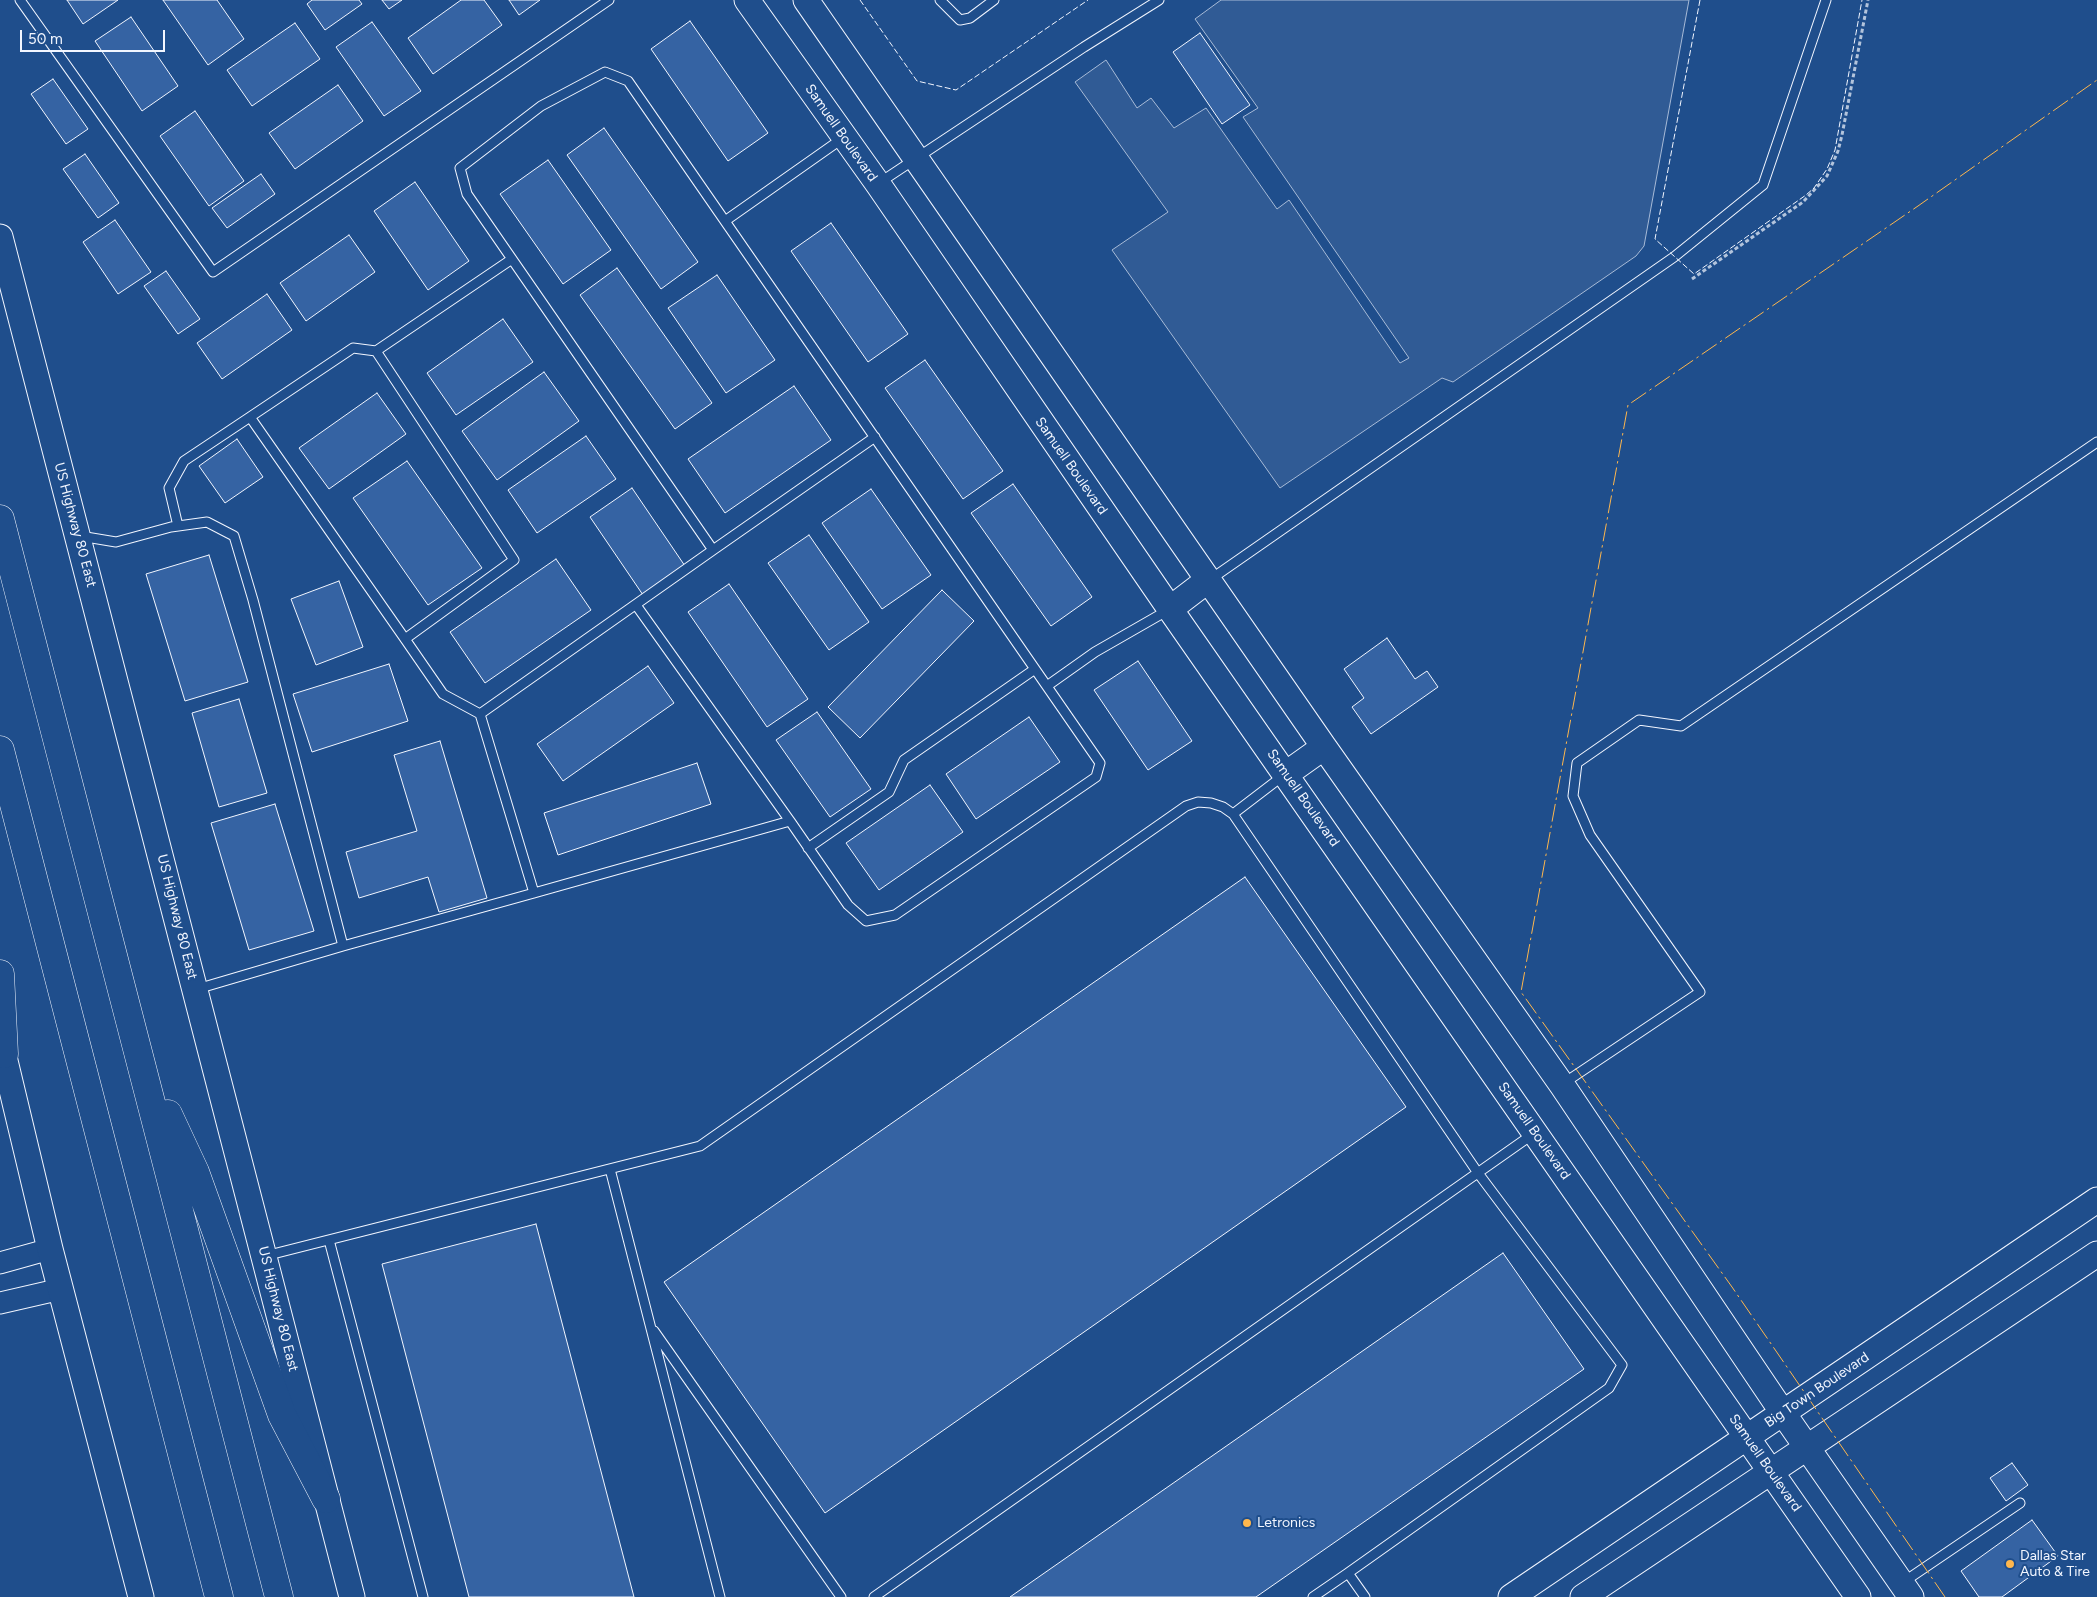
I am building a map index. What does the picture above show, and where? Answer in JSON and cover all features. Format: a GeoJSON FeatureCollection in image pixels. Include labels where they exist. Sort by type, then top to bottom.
{"type":"FeatureCollection","features":[{"type":"Feature","properties":{"kind":"highway"},"geometry":{"type":"LineString","coordinates":[[0,519],[279,1597]]}},
{"type":"Feature","properties":{"kind":"highway"},"geometry":{"type":"LineString","coordinates":[[0,750],[219,1597]]}},
{"type":"Feature","properties":{"kind":"highway"},"geometry":{"type":"LineString","coordinates":[[0,974],[2,1047]]}},
{"type":"Feature","properties":{"kind":"highway"},"geometry":{"type":"LineString","coordinates":[[139,1054],[195,1172],[282,1415],[326,1499]]}},
{"type":"Feature","properties":{"kind":"main road","name":"Samuell Boulevard"},"geometry":{"type":"LineString","coordinates":[[747,0],[878,184],[1170,609],[1858,1597]]}},
{"type":"Feature","properties":{"kind":"main road"},"geometry":{"type":"LineString","coordinates":[[806,0],[1324,747],[1562,1084],[1783,1413],[1906,1590]]}},
{"type":"Feature","properties":{"kind":"main road","name":"US Highway 80 East"},"geometry":{"type":"LineString","coordinates":[[0,237],[352,1597]]}},
{"type":"Feature","properties":{"kind":"main road"},"geometry":{"type":"LineString","coordinates":[[1170,609],[1208,580]]}},
{"type":"Feature","properties":{"kind":"main road"},"geometry":{"type":"LineString","coordinates":[[1286,774],[1324,747]]}},
{"type":"Feature","properties":{"kind":"main road"},"geometry":{"type":"LineString","coordinates":[[2,1047],[50,1249],[137,1594]]}},
{"type":"Feature","properties":{"kind":"main road","name":"Big Town Boulevard"},"geometry":{"type":"LineString","coordinates":[[1511,1597],[2097,1200]]}},
{"type":"Feature","properties":{"kind":"main road"},"geometry":{"type":"LineString","coordinates":[[1583,1597],[2097,1254]]}},
{"type":"Feature","properties":{"kind":"street"},"geometry":{"type":"LineString","coordinates":[[0,1263],[50,1249]]}},
{"type":"Feature","properties":{"kind":"street"},"geometry":{"type":"LineString","coordinates":[[0,1303],[61,1289]]}},
{"type":"Feature","properties":{"kind":"lane"},"geometry":{"type":"LineString","coordinates":[[20,0],[213,272],[609,0]]}},
{"type":"Feature","properties":{"kind":"lane"},"geometry":{"type":"LineString","coordinates":[[940,0],[960,20],[970,18],[994,0]]}},
{"type":"Feature","properties":{"kind":"lane"},"geometry":{"type":"LineString","coordinates":[[878,184],[1159,0]]}},
{"type":"Feature","properties":{"kind":"lane"},"geometry":{"type":"LineString","coordinates":[[1208,580],[1674,257],[1763,185],[1826,0]]}},
{"type":"Feature","properties":{"kind":"lane"},"geometry":{"type":"LineString","coordinates":[[636,605],[848,905],[866,921],[895,915],[1096,777],[1100,763],[628,81],[605,72],[540,106],[460,168],[467,194],[714,550]]}},
{"type":"Feature","properties":{"kind":"lane"},"geometry":{"type":"LineString","coordinates":[[725,221],[844,137]]}},
{"type":"Feature","properties":{"kind":"lane"},"geometry":{"type":"LineString","coordinates":[[178,526],[170,488],[184,461],[354,348],[376,352],[512,259]]}},
{"type":"Feature","properties":{"kind":"lane"},"geometry":{"type":"LineString","coordinates":[[376,352],[514,560],[405,639]]}},
{"type":"Feature","properties":{"kind":"lane"},"geometry":{"type":"LineString","coordinates":[[250,417],[444,694],[480,714],[534,893]]}},
{"type":"Feature","properties":{"kind":"lane"},"geometry":{"type":"LineString","coordinates":[[480,714],[875,437]]}},
{"type":"Feature","properties":{"kind":"lane"},"geometry":{"type":"LineString","coordinates":[[1562,1084],[1700,992],[1590,835],[1573,796],[1577,764],[1640,720],[1681,726],[2097,442]]}},
{"type":"Feature","properties":{"kind":"lane"},"geometry":{"type":"LineString","coordinates":[[78,536],[116,542],[178,526],[207,522],[234,536],[255,609],[343,946]]}},
{"type":"Feature","properties":{"kind":"lane"},"geometry":{"type":"LineString","coordinates":[[1047,686],[1095,652],[1170,609]]}},
{"type":"Feature","properties":{"kind":"lane"},"geometry":{"type":"LineString","coordinates":[[808,848],[889,792],[904,760],[1035,669]]}},
{"type":"Feature","properties":{"kind":"lane"},"geometry":{"type":"LineString","coordinates":[[1233,814],[1286,774]]}},
{"type":"Feature","properties":{"kind":"lane"},"geometry":{"type":"LineString","coordinates":[[265,1256],[700,1146],[1186,806],[1198,802],[1211,803],[1223,807],[1233,814],[1478,1173],[1622,1364],[1609,1388],[1313,1597]]}},
{"type":"Feature","properties":{"kind":"lane"},"geometry":{"type":"LineString","coordinates":[[195,989],[790,821]]}},
{"type":"Feature","properties":{"kind":"lane"},"geometry":{"type":"LineString","coordinates":[[874,1597],[1535,1133]]}},
{"type":"Feature","properties":{"kind":"lane"},"geometry":{"type":"LineString","coordinates":[[610,1169],[720,1597]]}},
{"type":"Feature","properties":{"kind":"lane"},"geometry":{"type":"LineString","coordinates":[[329,1240],[423,1597]]}},
{"type":"Feature","properties":{"kind":"lane"},"geometry":{"type":"LineString","coordinates":[[651,1326],[841,1597]]}},
{"type":"Feature","properties":{"kind":"lane"},"geometry":{"type":"LineString","coordinates":[[1906,1590],[2020,1503]]}},
{"type":"Feature","properties":{"kind":"lane"},"geometry":{"type":"LineString","coordinates":[[1348,1573],[1365,1597]]}},
{"type":"Feature","properties":{"kind":"path"},"geometry":{"type":"LineString","coordinates":[[1692,279],[1803,202],[1827,176],[1838,151],[1842,135],[1868,0]]}},
{"type":"Feature","properties":{"kind":"shaded area"},"geometry":{"type":"Polygon","coordinates":[[[1221,0],[1689,0],[1644,246],[1636,256],[1453,382],[1442,378],[1280,488],[1112,250],[1168,212],[1075,82],[1106,60],[1137,108],[1151,98],[1174,128],[1206,108],[1277,209],[1289,200],[1400,363],[1409,358],[1243,117],[1258,108],[1195,19],[1221,0]]]}},
{"type":"Feature","properties":{"kind":"building"},"geometry":{"type":"Polygon","coordinates":[[[67,0],[118,0],[83,24],[67,0]]]}},
{"type":"Feature","properties":{"kind":"building"},"geometry":{"type":"Polygon","coordinates":[[[163,0],[217,0],[244,39],[208,65],[163,0]]]}},
{"type":"Feature","properties":{"kind":"building"},"geometry":{"type":"Polygon","coordinates":[[[312,0],[359,0],[362,4],[325,30],[307,4],[312,0]]]}},
{"type":"Feature","properties":{"kind":"building"},"geometry":{"type":"Polygon","coordinates":[[[382,0],[402,0],[389,9],[382,0]]]}},
{"type":"Feature","properties":{"kind":"building"},"geometry":{"type":"Polygon","coordinates":[[[461,0],[484,0],[502,25],[433,74],[408,38],[461,0]]]}},
{"type":"Feature","properties":{"kind":"building"},"geometry":{"type":"Polygon","coordinates":[[[509,0],[540,0],[519,15],[509,0]]]}},
{"type":"Feature","properties":{"kind":"building"},"geometry":{"type":"Polygon","coordinates":[[[131,17],[178,86],[142,111],[95,41],[131,17]]]}},
{"type":"Feature","properties":{"kind":"building"},"geometry":{"type":"Polygon","coordinates":[[[690,21],[768,133],[728,161],[651,49],[690,21]]]}},
{"type":"Feature","properties":{"kind":"building"},"geometry":{"type":"Polygon","coordinates":[[[372,22],[421,91],[384,116],[336,47],[372,22]]]}},
{"type":"Feature","properties":{"kind":"building"},"geometry":{"type":"Polygon","coordinates":[[[295,23],[320,59],[252,106],[227,70],[295,23]]]}},
{"type":"Feature","properties":{"kind":"building"},"geometry":{"type":"Polygon","coordinates":[[[1200,33],[1250,105],[1222,124],[1173,52],[1200,33]]]}},
{"type":"Feature","properties":{"kind":"building"},"geometry":{"type":"Polygon","coordinates":[[[53,79],[88,129],[66,144],[31,94],[53,79]]]}},
{"type":"Feature","properties":{"kind":"building"},"geometry":{"type":"Polygon","coordinates":[[[338,85],[363,121],[295,169],[269,133],[338,85]]]}},
{"type":"Feature","properties":{"kind":"building"},"geometry":{"type":"Polygon","coordinates":[[[195,111],[244,181],[209,206],[160,136],[195,111]]]}},
{"type":"Feature","properties":{"kind":"building"},"geometry":{"type":"Polygon","coordinates":[[[604,128],[698,262],[661,289],[567,155],[604,128]]]}},
{"type":"Feature","properties":{"kind":"building"},"geometry":{"type":"Polygon","coordinates":[[[85,154],[119,203],[98,218],[63,169],[85,154]]]}},
{"type":"Feature","properties":{"kind":"building"},"geometry":{"type":"Polygon","coordinates":[[[548,160],[611,250],[563,284],[500,194],[548,160]]]}},
{"type":"Feature","properties":{"kind":"building"},"geometry":{"type":"Polygon","coordinates":[[[261,174],[275,194],[227,228],[212,208],[261,174]]]}},
{"type":"Feature","properties":{"kind":"building"},"geometry":{"type":"Polygon","coordinates":[[[415,182],[469,261],[428,290],[374,211],[415,182]]]}},
{"type":"Feature","properties":{"kind":"building"},"geometry":{"type":"Polygon","coordinates":[[[115,220],[151,272],[118,294],[83,242],[115,220]]]}},
{"type":"Feature","properties":{"kind":"building"},"geometry":{"type":"Polygon","coordinates":[[[831,223],[908,334],[868,362],[791,251],[831,223]]]}},
{"type":"Feature","properties":{"kind":"building"},"geometry":{"type":"Polygon","coordinates":[[[349,235],[375,272],[306,321],[280,283],[349,235]]]}},
{"type":"Feature","properties":{"kind":"building"},"geometry":{"type":"Polygon","coordinates":[[[617,268],[712,403],[675,429],[580,295],[617,268]]]}},
{"type":"Feature","properties":{"kind":"building"},"geometry":{"type":"Polygon","coordinates":[[[166,271],[200,319],[178,334],[144,286],[166,271]]]}},
{"type":"Feature","properties":{"kind":"building"},"geometry":{"type":"Polygon","coordinates":[[[717,275],[775,360],[726,393],[668,308],[717,275]]]}},
{"type":"Feature","properties":{"kind":"building"},"geometry":{"type":"Polygon","coordinates":[[[267,294],[292,330],[222,379],[197,343],[267,294]]]}},
{"type":"Feature","properties":{"kind":"building"},"geometry":{"type":"Polygon","coordinates":[[[503,319],[533,362],[456,415],[427,373],[503,319]]]}},
{"type":"Feature","properties":{"kind":"building"},"geometry":{"type":"Polygon","coordinates":[[[925,360],[1003,471],[963,499],[885,388],[925,360]]]}},
{"type":"Feature","properties":{"kind":"building"},"geometry":{"type":"Polygon","coordinates":[[[544,372],[579,421],[497,480],[462,431],[544,372]]]}},
{"type":"Feature","properties":{"kind":"building"},"geometry":{"type":"Polygon","coordinates":[[[794,386],[831,440],[725,513],[688,459],[794,386]]]}},
{"type":"Feature","properties":{"kind":"building"},"geometry":{"type":"Polygon","coordinates":[[[377,393],[406,434],[329,489],[299,448],[377,393]]]}},
{"type":"Feature","properties":{"kind":"building"},"geometry":{"type":"Polygon","coordinates":[[[586,436],[616,479],[537,533],[508,490],[586,436]]]}},
{"type":"Feature","properties":{"kind":"building"},"geometry":{"type":"Polygon","coordinates":[[[237,439],[263,477],[225,503],[199,466],[237,439]]]}},
{"type":"Feature","properties":{"kind":"building"},"geometry":{"type":"Polygon","coordinates":[[[407,461],[482,568],[428,605],[353,498],[407,461]]]}},
{"type":"Feature","properties":{"kind":"building"},"geometry":{"type":"Polygon","coordinates":[[[1013,484],[1092,597],[1051,626],[971,513],[1013,484]]]}},
{"type":"Feature","properties":{"kind":"building"},"geometry":{"type":"Polygon","coordinates":[[[632,488],[685,566],[643,595],[590,517],[632,488]]]}},
{"type":"Feature","properties":{"kind":"building"},"geometry":{"type":"Polygon","coordinates":[[[871,489],[931,575],[882,609],[822,523],[871,489]]]}},
{"type":"Feature","properties":{"kind":"building"},"geometry":{"type":"Polygon","coordinates":[[[809,535],[869,622],[829,650],[768,563],[809,535]]]}},
{"type":"Feature","properties":{"kind":"building"},"geometry":{"type":"Polygon","coordinates":[[[209,555],[248,682],[185,701],[146,574],[209,555]]]}},
{"type":"Feature","properties":{"kind":"building"},"geometry":{"type":"Polygon","coordinates":[[[556,559],[591,610],[485,683],[450,632],[556,559]]]}},
{"type":"Feature","properties":{"kind":"building"},"geometry":{"type":"Polygon","coordinates":[[[339,581],[363,647],[316,665],[291,599],[339,581]]]}},
{"type":"Feature","properties":{"kind":"building"},"geometry":{"type":"Polygon","coordinates":[[[729,584],[808,699],[767,727],[688,612],[729,584]]]}},
{"type":"Feature","properties":{"kind":"building"},"geometry":{"type":"Polygon","coordinates":[[[942,590],[974,621],[860,738],[828,707],[942,590]]]}},
{"type":"Feature","properties":{"kind":"building"},"geometry":{"type":"Polygon","coordinates":[[[1387,638],[1415,679],[1427,671],[1438,687],[1371,734],[1352,707],[1364,698],[1344,669],[1387,638]]]}},
{"type":"Feature","properties":{"kind":"building"},"geometry":{"type":"Polygon","coordinates":[[[1138,661],[1192,741],[1148,770],[1094,690],[1138,661]]]}},
{"type":"Feature","properties":{"kind":"building"},"geometry":{"type":"Polygon","coordinates":[[[389,664],[408,721],[312,752],[293,694],[389,664]]]}},
{"type":"Feature","properties":{"kind":"building"},"geometry":{"type":"Polygon","coordinates":[[[648,666],[674,703],[563,781],[537,744],[648,666]]]}},
{"type":"Feature","properties":{"kind":"building"},"geometry":{"type":"Polygon","coordinates":[[[239,699],[267,793],[219,807],[192,713],[239,699]]]}},
{"type":"Feature","properties":{"kind":"building"},"geometry":{"type":"Polygon","coordinates":[[[817,712],[871,789],[830,817],[776,740],[817,712]]]}},
{"type":"Feature","properties":{"kind":"building"},"geometry":{"type":"Polygon","coordinates":[[[1029,717],[1060,762],[976,819],[946,774],[1029,717]]]}},
{"type":"Feature","properties":{"kind":"building"},"geometry":{"type":"Polygon","coordinates":[[[440,741],[487,898],[439,912],[428,877],[359,898],[346,852],[417,831],[394,755],[440,741]]]}},
{"type":"Feature","properties":{"kind":"building"},"geometry":{"type":"Polygon","coordinates":[[[697,763],[711,804],[558,855],[544,813],[697,763]]]}},
{"type":"Feature","properties":{"kind":"building"},"geometry":{"type":"Polygon","coordinates":[[[930,785],[963,832],[879,890],[846,843],[930,785]]]}},
{"type":"Feature","properties":{"kind":"building"},"geometry":{"type":"Polygon","coordinates":[[[275,804],[314,931],[249,950],[211,823],[275,804]]]}},
{"type":"Feature","properties":{"kind":"building"},"geometry":{"type":"Polygon","coordinates":[[[1245,877],[1406,1107],[825,1513],[664,1282],[1245,877]]]}},
{"type":"Feature","properties":{"kind":"building"},"geometry":{"type":"Polygon","coordinates":[[[536,1224],[634,1597],[469,1597],[382,1264],[536,1224]]]}},
{"type":"Feature","properties":{"kind":"building"},"geometry":{"type":"Polygon","coordinates":[[[1503,1253],[1584,1369],[1256,1597],[1010,1597],[1503,1253]]]}},
{"type":"Feature","properties":{"kind":"building"},"geometry":{"type":"Polygon","coordinates":[[[2012,1463],[2028,1485],[2006,1501],[1990,1478],[2012,1463]]]}},
{"type":"Feature","properties":{"kind":"building","name":"Dallas Star Auto & Tire"},"geometry":{"type":"Polygon","coordinates":[[[2032,1520],[2058,1556],[2002,1597],[1979,1597],[1961,1571],[2032,1520]]]}},
{"type":"Feature","properties":{"kind":"fence"},"geometry":{"type":"LineString","coordinates":[[860,0],[917,81],[956,90],[1088,0]]}},
{"type":"Feature","properties":{"kind":"fence"},"geometry":{"type":"LineString","coordinates":[[1700,0],[1655,239],[1694,274],[1806,195],[1814,188],[1827,169],[1835,150],[1862,0]]}},
{"type":"Feature","properties":{"kind":"power"},"geometry":{"type":"LineString","coordinates":[[1945,1597],[1732,1287],[1521,992],[1628,405],[1918,206],[2097,80]]}},
{"type":"Feature","properties":{"kind":"place","name":"Letronics"},"geometry":{"type":"Point","coordinates":[1247,1523]}},
{"type":"Feature","properties":{"kind":"place","name":"Dallas Star Auto & Tire"},"geometry":{"type":"Point","coordinates":[2010,1564]}}]}
